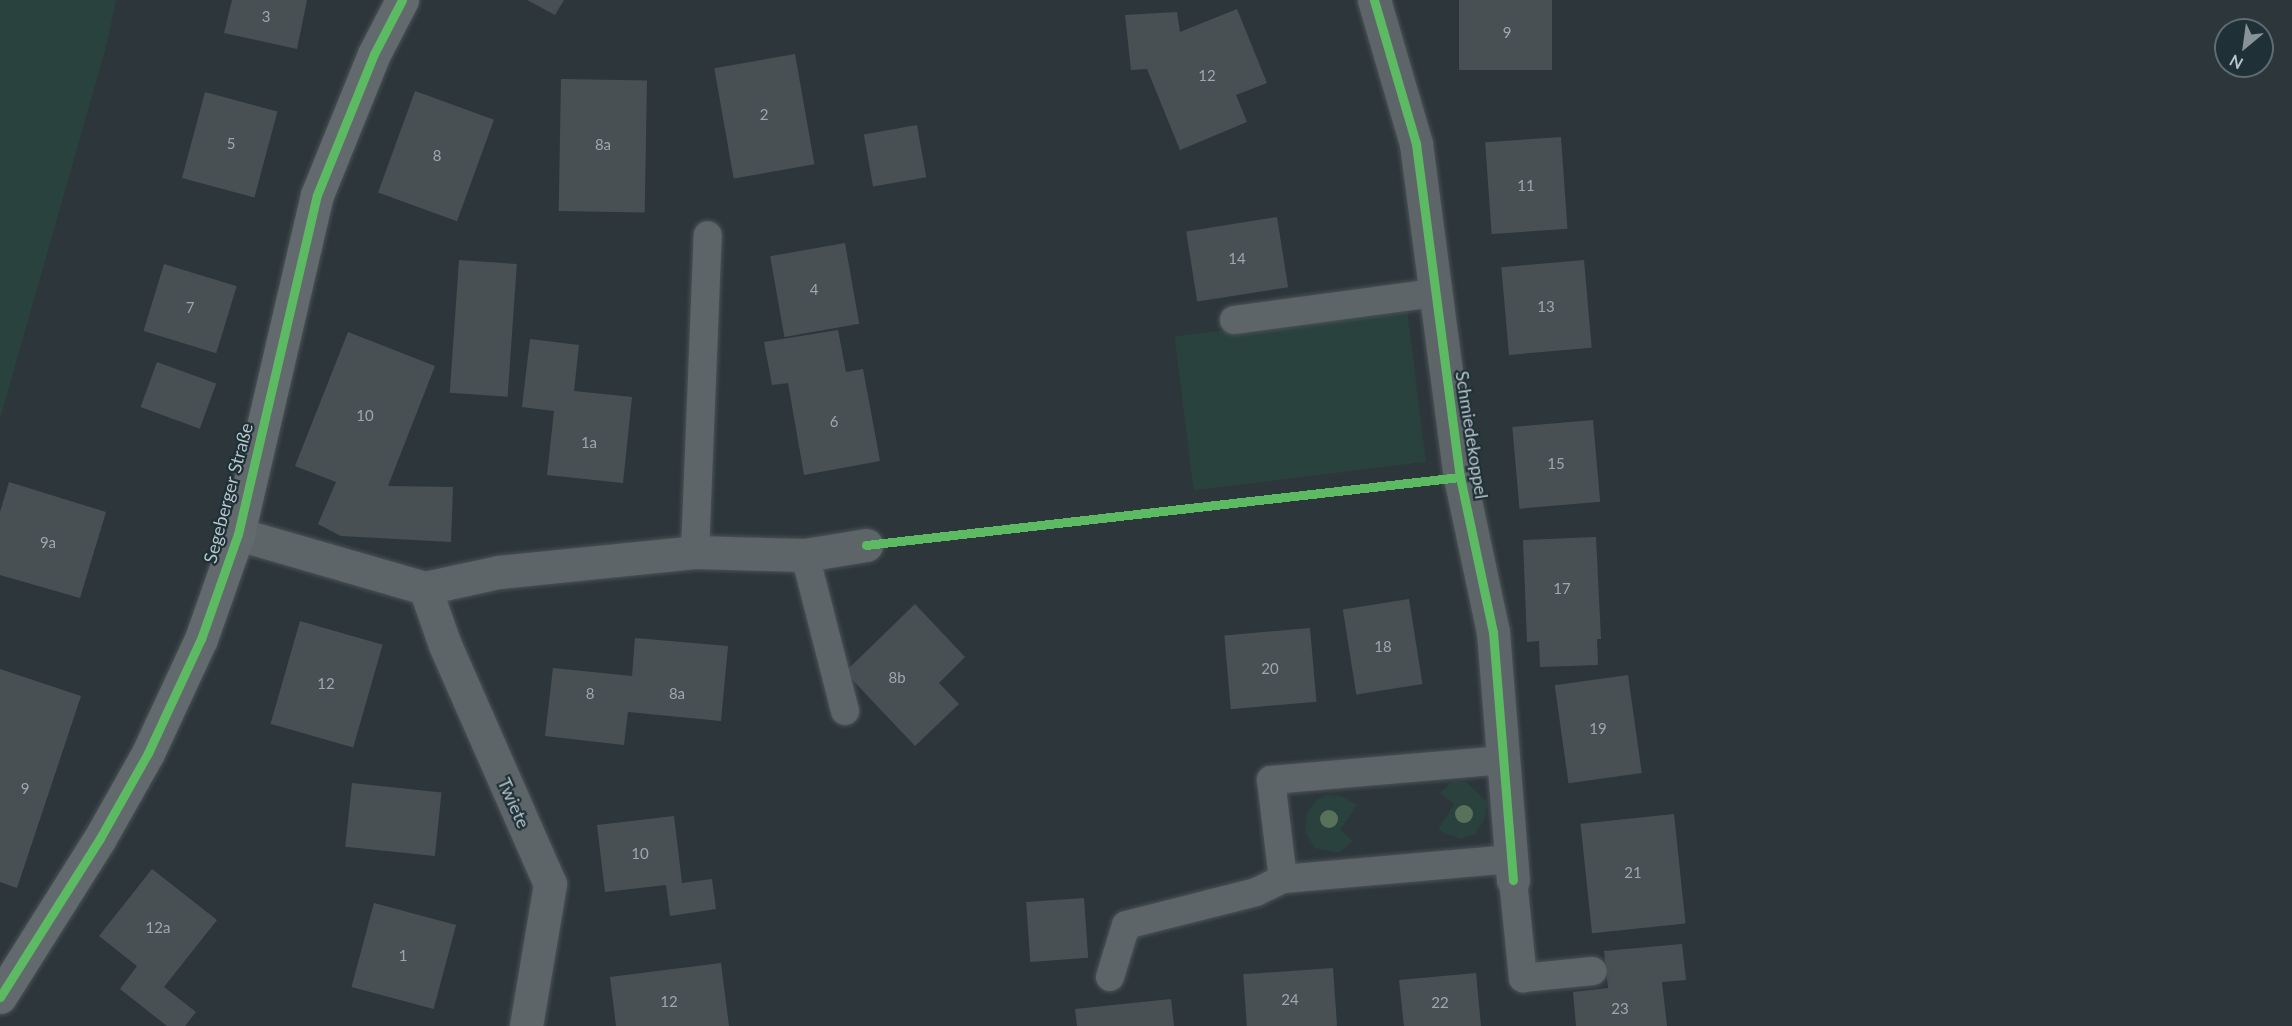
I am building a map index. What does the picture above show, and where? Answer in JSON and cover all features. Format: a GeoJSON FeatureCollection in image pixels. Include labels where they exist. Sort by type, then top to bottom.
{"type":"FeatureCollection","features":[{"type":"Feature","properties":{"kind":"main road","name":"Segeberger Straße"},"geometry":{"type":"LineString","coordinates":[[0,997],[99,840],[148,753],[201,639],[238,534],[317,195],[374,54],[402,0]]}},
{"type":"Feature","properties":{"kind":"street","name":"Schmiedekoppel"},"geometry":{"type":"LineString","coordinates":[[1374,0],[1416,144],[1460,477],[1493,632],[1512,869]]}},
{"type":"Feature","properties":{"kind":"street"},"geometry":{"type":"LineString","coordinates":[[238,534],[425,588],[499,572],[696,552],[805,555],[866,545]]}},
{"type":"Feature","properties":{"kind":"street","name":"Twiete"},"geometry":{"type":"LineString","coordinates":[[425,588],[445,645],[550,884],[526,1026]]}},
{"type":"Feature","properties":{"kind":"lane"},"geometry":{"type":"LineString","coordinates":[[696,552],[708,234]]}},
{"type":"Feature","properties":{"kind":"lane"},"geometry":{"type":"LineString","coordinates":[[1234,320],[1434,293]]}},
{"type":"Feature","properties":{"kind":"lane"},"geometry":{"type":"LineString","coordinates":[[805,555],[845,711]]}},
{"type":"Feature","properties":{"kind":"lane"},"geometry":{"type":"LineString","coordinates":[[1283,879],[1271,780],[1504,760]]}},
{"type":"Feature","properties":{"kind":"lane"},"geometry":{"type":"LineString","coordinates":[[1110,977],[1126,925],[1256,892],[1283,879],[1512,869],[1523,978],[1593,971]]}},
{"type":"Feature","properties":{"kind":"green space"},"geometry":{"type":"Polygon","coordinates":[[[0,0],[116,0],[107,43],[0,419],[0,0]]]}},
{"type":"Feature","properties":{"kind":"green space"},"geometry":{"type":"Polygon","coordinates":[[[1407,308],[1426,462],[1194,490],[1175,337],[1407,308]]]}},
{"type":"Feature","properties":{"kind":"green space"},"geometry":{"type":"Polygon","coordinates":[[[1452,782],[1466,782],[1487,802],[1485,818],[1475,834],[1461,839],[1438,830],[1454,804],[1440,793],[1452,782]]]}},
{"type":"Feature","properties":{"kind":"green space"},"geometry":{"type":"Polygon","coordinates":[[[1326,795],[1341,796],[1357,805],[1340,830],[1353,841],[1339,853],[1315,848],[1305,832],[1307,814],[1316,800],[1326,795]]]}},
{"type":"Feature","properties":{"kind":"building"},"geometry":{"type":"Polygon","coordinates":[[[232,0],[307,0],[297,49],[224,33],[232,0]]]}},
{"type":"Feature","properties":{"kind":"building"},"geometry":{"type":"Polygon","coordinates":[[[527,0],[564,0],[555,15],[527,0]]]}},
{"type":"Feature","properties":{"kind":"building"},"geometry":{"type":"Polygon","coordinates":[[[1459,0],[1552,0],[1552,70],[1459,70],[1459,0]]]}},
{"type":"Feature","properties":{"kind":"building"},"geometry":{"type":"Polygon","coordinates":[[[1237,9],[1267,83],[1236,95],[1247,122],[1180,150],[1147,69],[1131,70],[1125,15],[1177,12],[1180,32],[1237,9]]]}},
{"type":"Feature","properties":{"kind":"building"},"geometry":{"type":"Polygon","coordinates":[[[795,54],[814,164],[734,179],[714,68],[795,54]]]}},
{"type":"Feature","properties":{"kind":"building"},"geometry":{"type":"Polygon","coordinates":[[[561,79],[647,81],[645,212],[559,211],[561,79]]]}},
{"type":"Feature","properties":{"kind":"building"},"geometry":{"type":"Polygon","coordinates":[[[415,91],[494,120],[457,221],[378,192],[415,91]]]}},
{"type":"Feature","properties":{"kind":"building"},"geometry":{"type":"Polygon","coordinates":[[[205,92],[277,111],[254,197],[182,178],[205,92]]]}},
{"type":"Feature","properties":{"kind":"building"},"geometry":{"type":"Polygon","coordinates":[[[917,125],[926,177],[873,187],[864,134],[917,125]]]}},
{"type":"Feature","properties":{"kind":"building"},"geometry":{"type":"Polygon","coordinates":[[[1561,137],[1567,229],[1492,234],[1485,142],[1561,137]]]}},
{"type":"Feature","properties":{"kind":"building"},"geometry":{"type":"Polygon","coordinates":[[[1277,217],[1288,287],[1197,302],[1186,231],[1277,217]]]}},
{"type":"Feature","properties":{"kind":"building"},"geometry":{"type":"Polygon","coordinates":[[[845,243],[859,324],[784,337],[770,256],[845,243]]]}},
{"type":"Feature","properties":{"kind":"building"},"geometry":{"type":"Polygon","coordinates":[[[459,260],[517,264],[508,397],[450,393],[459,260]]]}},
{"type":"Feature","properties":{"kind":"building"},"geometry":{"type":"Polygon","coordinates":[[[1584,260],[1592,348],[1509,355],[1501,267],[1584,260]]]}},
{"type":"Feature","properties":{"kind":"building"},"geometry":{"type":"Polygon","coordinates":[[[164,264],[237,286],[216,353],[144,331],[164,264]]]}},
{"type":"Feature","properties":{"kind":"building"},"geometry":{"type":"Polygon","coordinates":[[[838,330],[846,372],[863,369],[880,461],[804,475],[788,383],[772,385],[764,342],[838,330]]]}},
{"type":"Feature","properties":{"kind":"building"},"geometry":{"type":"Polygon","coordinates":[[[348,332],[435,366],[388,486],[453,487],[451,542],[341,536],[318,524],[336,482],[295,466],[348,332]]]}},
{"type":"Feature","properties":{"kind":"building"},"geometry":{"type":"Polygon","coordinates":[[[530,339],[579,345],[574,391],[632,397],[623,483],[547,475],[554,411],[522,407],[530,339]]]}},
{"type":"Feature","properties":{"kind":"building"},"geometry":{"type":"Polygon","coordinates":[[[157,362],[216,384],[200,429],[141,407],[157,362]]]}},
{"type":"Feature","properties":{"kind":"building"},"geometry":{"type":"Polygon","coordinates":[[[1593,420],[1600,502],[1519,509],[1512,427],[1593,420]]]}},
{"type":"Feature","properties":{"kind":"building"},"geometry":{"type":"Polygon","coordinates":[[[9,482],[106,512],[80,598],[0,575],[0,512],[9,482]]]}},
{"type":"Feature","properties":{"kind":"building"},"geometry":{"type":"Polygon","coordinates":[[[1596,537],[1601,639],[1597,639],[1598,665],[1540,667],[1539,641],[1527,642],[1523,540],[1596,537]]]}},
{"type":"Feature","properties":{"kind":"building"},"geometry":{"type":"Polygon","coordinates":[[[1409,599],[1422,684],[1356,694],[1343,609],[1409,599]]]}},
{"type":"Feature","properties":{"kind":"building"},"geometry":{"type":"Polygon","coordinates":[[[915,604],[965,657],[939,683],[959,704],[915,746],[845,672],[915,604]]]}},
{"type":"Feature","properties":{"kind":"building"},"geometry":{"type":"Polygon","coordinates":[[[300,621],[383,645],[353,748],[271,724],[300,621]]]}},
{"type":"Feature","properties":{"kind":"building"},"geometry":{"type":"Polygon","coordinates":[[[1310,628],[1316,702],[1231,709],[1224,635],[1310,628]]]}},
{"type":"Feature","properties":{"kind":"building"},"geometry":{"type":"Polygon","coordinates":[[[635,638],[728,646],[721,721],[628,712],[624,745],[545,736],[553,668],[632,676],[635,638]]]}},
{"type":"Feature","properties":{"kind":"building"},"geometry":{"type":"Polygon","coordinates":[[[0,669],[81,696],[17,888],[0,882],[0,669]]]}},
{"type":"Feature","properties":{"kind":"building"},"geometry":{"type":"Polygon","coordinates":[[[1628,675],[1642,773],[1568,783],[1555,685],[1628,675]]]}},
{"type":"Feature","properties":{"kind":"building"},"geometry":{"type":"Polygon","coordinates":[[[352,783],[442,792],[435,856],[345,847],[352,783]]]}},
{"type":"Feature","properties":{"kind":"building"},"geometry":{"type":"Polygon","coordinates":[[[1674,814],[1685,923],[1592,933],[1581,824],[1674,814]]]}},
{"type":"Feature","properties":{"kind":"building"},"geometry":{"type":"Polygon","coordinates":[[[674,816],[682,883],[712,879],[716,909],[670,916],[666,885],[605,892],[597,825],[674,816]]]}},
{"type":"Feature","properties":{"kind":"building"},"geometry":{"type":"Polygon","coordinates":[[[152,869],[217,920],[164,987],[196,1012],[185,1026],[167,1026],[120,989],[137,966],[99,936],[152,869]]]}},
{"type":"Feature","properties":{"kind":"building"},"geometry":{"type":"Polygon","coordinates":[[[1084,898],[1088,958],[1030,962],[1026,902],[1084,898]]]}},
{"type":"Feature","properties":{"kind":"building"},"geometry":{"type":"Polygon","coordinates":[[[374,903],[456,925],[434,1009],[351,987],[374,903]]]}},
{"type":"Feature","properties":{"kind":"building"},"geometry":{"type":"Polygon","coordinates":[[[1682,944],[1686,980],[1662,982],[1667,1026],[1576,1026],[1573,992],[1608,988],[1604,951],[1682,944]]]}},
{"type":"Feature","properties":{"kind":"building"},"geometry":{"type":"Polygon","coordinates":[[[721,963],[729,1026],[616,1026],[610,977],[721,963]]]}},
{"type":"Feature","properties":{"kind":"building"},"geometry":{"type":"Polygon","coordinates":[[[1333,968],[1337,1026],[1247,1026],[1243,974],[1333,968]]]}},
{"type":"Feature","properties":{"kind":"building"},"geometry":{"type":"Polygon","coordinates":[[[1476,973],[1481,1026],[1404,1026],[1399,980],[1476,973]]]}},
{"type":"Feature","properties":{"kind":"building"},"geometry":{"type":"Polygon","coordinates":[[[1171,999],[1174,1026],[1077,1026],[1075,1009],[1171,999]]]}},
{"type":"Feature","properties":{"kind":"cycle path"},"geometry":{"type":"LineString","coordinates":[[0,997],[99,840],[148,753],[201,639],[238,534],[317,195],[374,54],[402,0]]}},
{"type":"Feature","properties":{"kind":"cycle path"},"geometry":{"type":"LineString","coordinates":[[1374,0],[1416,144],[1460,477],[1493,632],[1513,880]]}},
{"type":"Feature","properties":{"kind":"cycle path"},"geometry":{"type":"LineString","coordinates":[[866,545],[1460,477]]}}]}
